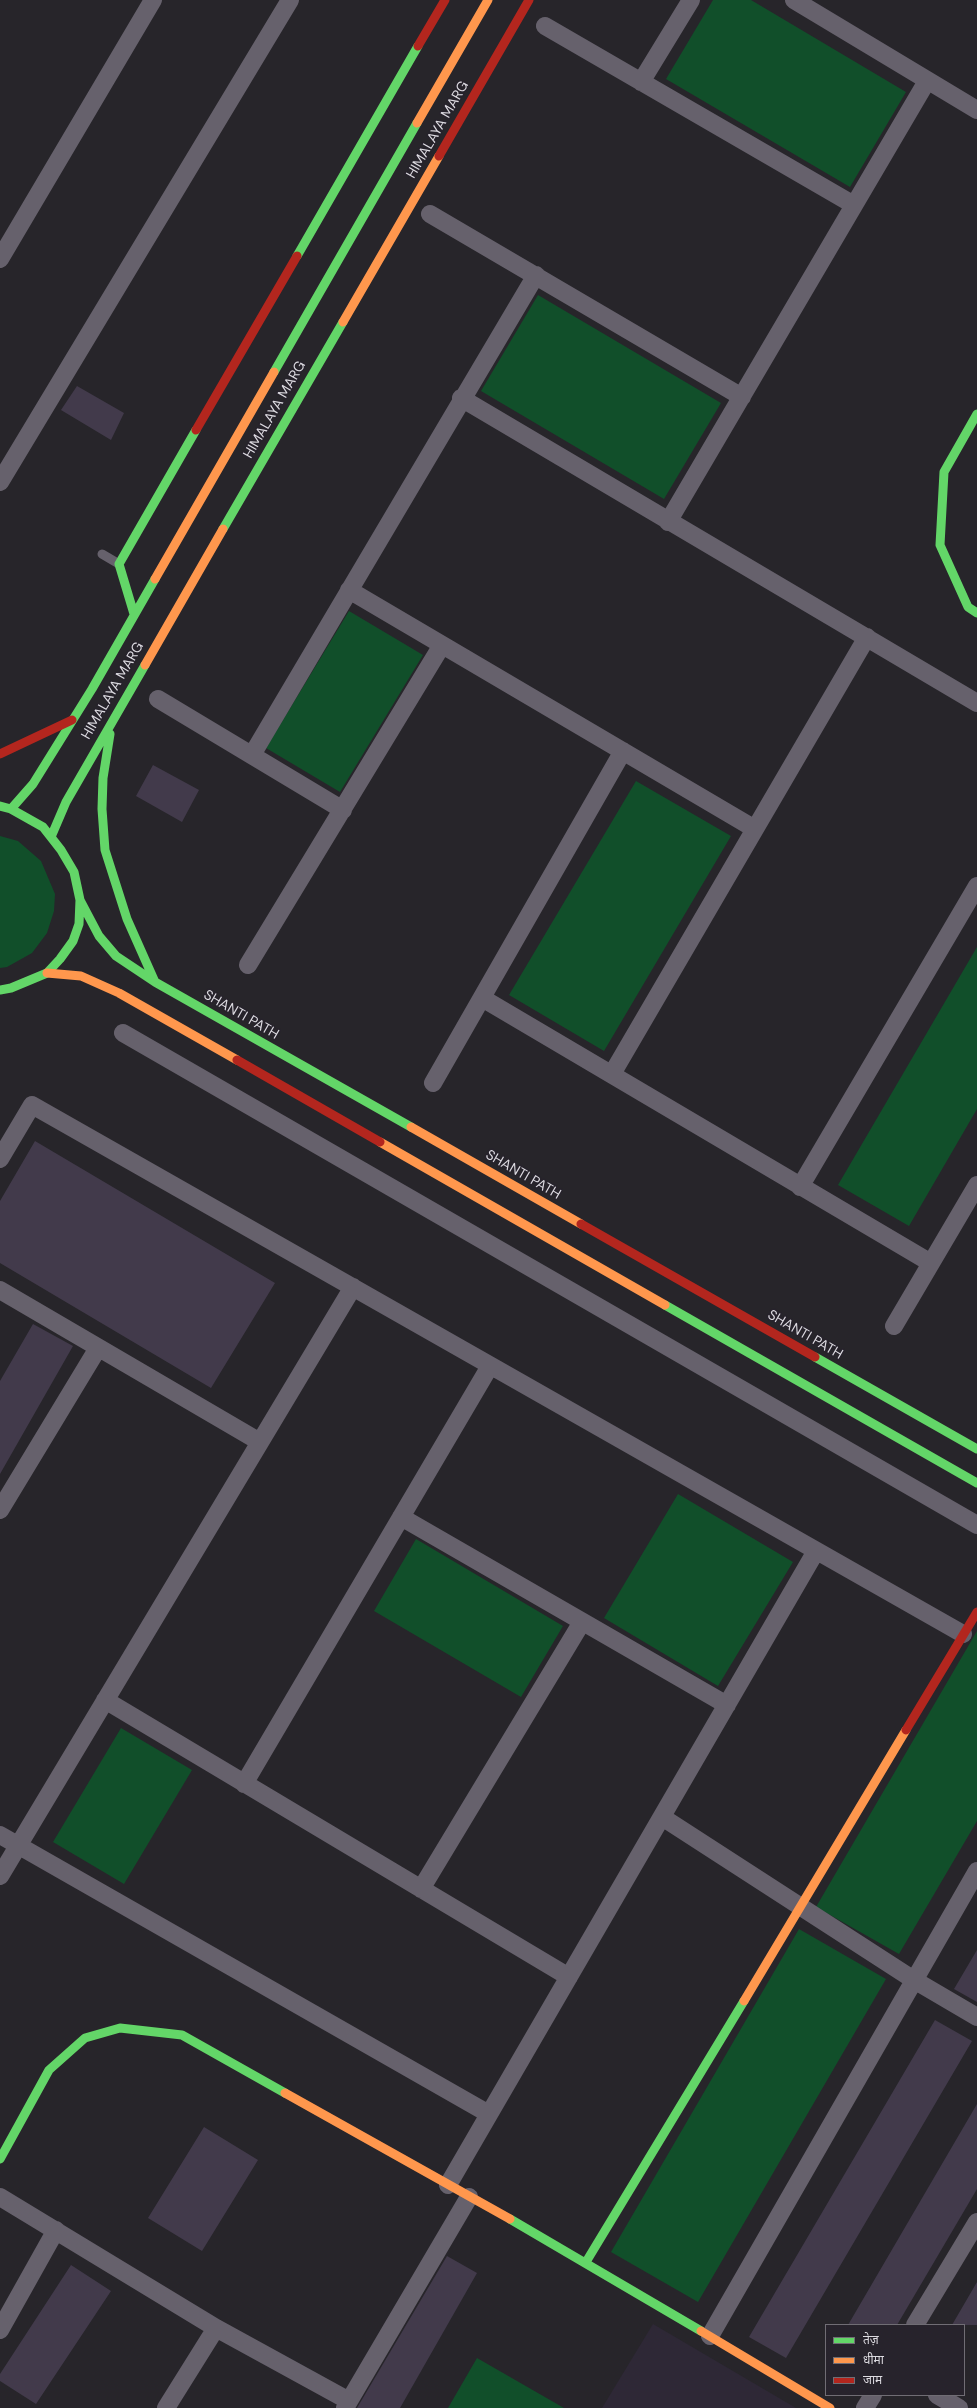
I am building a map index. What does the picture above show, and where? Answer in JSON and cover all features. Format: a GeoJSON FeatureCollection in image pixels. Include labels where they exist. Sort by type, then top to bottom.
{"type":"FeatureCollection","features":[{"type":"Feature","properties":{"kind":"main road"},"geometry":{"type":"LineString","coordinates":[[134,614],[119,564],[445,0]]}},
{"type":"Feature","properties":{"kind":"main road","name":"HIMALAYA MARG"},"geometry":{"type":"LineString","coordinates":[[10,809],[33,784],[72,720],[488,0]]}},
{"type":"Feature","properties":{"kind":"main road","name":"HIMALAYA MARG"},"geometry":{"type":"LineString","coordinates":[[51,837],[66,802],[112,721],[529,0]]}},
{"type":"Feature","properties":{"kind":"main road"},"geometry":{"type":"LineString","coordinates":[[977,414],[944,472],[940,545],[968,607],[977,612]]}},
{"type":"Feature","properties":{"kind":"main road"},"geometry":{"type":"LineString","coordinates":[[0,754],[72,720]]}},
{"type":"Feature","properties":{"kind":"main road"},"geometry":{"type":"LineString","coordinates":[[112,721],[103,778],[102,809],[106,850],[127,919],[155,982]]}},
{"type":"Feature","properties":{"kind":"main road"},"geometry":{"type":"LineString","coordinates":[[0,806],[10,809],[43,827],[74,872],[80,900],[79,924],[73,941],[60,960],[47,973],[11,988],[0,990]]}},
{"type":"Feature","properties":{"kind":"main road","name":"SHANTI PATH"},"geometry":{"type":"LineString","coordinates":[[80,900],[99,936],[116,956],[155,982],[977,1449]]}},
{"type":"Feature","properties":{"kind":"main road"},"geometry":{"type":"LineString","coordinates":[[47,973],[81,976],[119,993],[977,1483]]}},
{"type":"Feature","properties":{"kind":"main road"},"geometry":{"type":"LineString","coordinates":[[586,2262],[801,1907],[977,1612]]}},
{"type":"Feature","properties":{"kind":"main road"},"geometry":{"type":"LineString","coordinates":[[0,2159],[49,2070],[85,2038],[120,2028],[182,2035],[469,2198],[586,2262],[830,2408]]}},
{"type":"Feature","properties":{"kind":"street"},"geometry":{"type":"LineString","coordinates":[[0,259],[153,0]]}},
{"type":"Feature","properties":{"kind":"street"},"geometry":{"type":"LineString","coordinates":[[0,482],[290,0]]}},
{"type":"Feature","properties":{"kind":"street"},"geometry":{"type":"LineString","coordinates":[[642,82],[691,0]]}},
{"type":"Feature","properties":{"kind":"street"},"geometry":{"type":"LineString","coordinates":[[794,0],[977,110]]}},
{"type":"Feature","properties":{"kind":"street"},"geometry":{"type":"LineString","coordinates":[[545,26],[854,205]]}},
{"type":"Feature","properties":{"kind":"street"},"geometry":{"type":"LineString","coordinates":[[668,522],[928,81]]}},
{"type":"Feature","properties":{"kind":"street"},"geometry":{"type":"LineString","coordinates":[[430,214],[742,397]]}},
{"type":"Feature","properties":{"kind":"street"},"geometry":{"type":"LineString","coordinates":[[252,755],[461,398],[536,275]]}},
{"type":"Feature","properties":{"kind":"street"},"geometry":{"type":"LineString","coordinates":[[461,398],[668,522],[867,637],[977,703]]}},
{"type":"Feature","properties":{"kind":"street"},"geometry":{"type":"LineString","coordinates":[[349,590],[755,829]]}},
{"type":"Feature","properties":{"kind":"street"},"geometry":{"type":"LineString","coordinates":[[612,1074],[867,637]]}},
{"type":"Feature","properties":{"kind":"street"},"geometry":{"type":"LineString","coordinates":[[248,965],[442,646]]}},
{"type":"Feature","properties":{"kind":"street"},"geometry":{"type":"LineString","coordinates":[[158,699],[343,810]]}},
{"type":"Feature","properties":{"kind":"street"},"geometry":{"type":"LineString","coordinates":[[433,1083],[623,751]]}},
{"type":"Feature","properties":{"kind":"street"},"geometry":{"type":"LineString","coordinates":[[800,1187],[974,897]]}},
{"type":"Feature","properties":{"kind":"street"},"geometry":{"type":"LineString","coordinates":[[482,998],[931,1263]]}},
{"type":"Feature","properties":{"kind":"street"},"geometry":{"type":"LineString","coordinates":[[123,1032],[977,1525]]}},
{"type":"Feature","properties":{"kind":"street"},"geometry":{"type":"LineString","coordinates":[[0,1159],[32,1105],[963,1634]]}},
{"type":"Feature","properties":{"kind":"street"},"geometry":{"type":"LineString","coordinates":[[894,1326],[977,1185]]}},
{"type":"Feature","properties":{"kind":"street"},"geometry":{"type":"LineString","coordinates":[[0,1876],[353,1287]]}},
{"type":"Feature","properties":{"kind":"street"},"geometry":{"type":"LineString","coordinates":[[0,1290],[260,1442]]}},
{"type":"Feature","properties":{"kind":"street"},"geometry":{"type":"LineString","coordinates":[[0,1510],[98,1348]]}},
{"type":"Feature","properties":{"kind":"street"},"geometry":{"type":"LineString","coordinates":[[244,1784],[490,1366]]}},
{"type":"Feature","properties":{"kind":"street"},"geometry":{"type":"LineString","coordinates":[[401,1517],[726,1705]]}},
{"type":"Feature","properties":{"kind":"street"},"geometry":{"type":"LineString","coordinates":[[448,2185],[816,1551]]}},
{"type":"Feature","properties":{"kind":"street"},"geometry":{"type":"LineString","coordinates":[[421,1889],[582,1622]]}},
{"type":"Feature","properties":{"kind":"street"},"geometry":{"type":"LineString","coordinates":[[105,1700],[569,1977]]}},
{"type":"Feature","properties":{"kind":"street"},"geometry":{"type":"LineString","coordinates":[[662,1817],[914,1980],[977,2017]]}},
{"type":"Feature","properties":{"kind":"street"},"geometry":{"type":"LineString","coordinates":[[0,1835],[489,2114]]}},
{"type":"Feature","properties":{"kind":"street"},"geometry":{"type":"LineString","coordinates":[[710,2336],[977,1871]]}},
{"type":"Feature","properties":{"kind":"street"},"geometry":{"type":"LineString","coordinates":[[0,2197],[216,2328],[347,2404],[469,2198]]}},
{"type":"Feature","properties":{"kind":"street"},"geometry":{"type":"LineString","coordinates":[[916,2324],[977,2222]]}},
{"type":"Feature","properties":{"kind":"street"},"geometry":{"type":"LineString","coordinates":[[0,2330],[56,2230]]}},
{"type":"Feature","properties":{"kind":"street"},"geometry":{"type":"LineString","coordinates":[[166,2408],[216,2328]]}},
{"type":"Feature","properties":{"kind":"street"},"geometry":{"type":"LineString","coordinates":[[865,2408],[872,2396]]}},
{"type":"Feature","properties":{"kind":"street"},"geometry":{"type":"LineString","coordinates":[[939,2396],[959,2408]]}},
{"type":"Feature","properties":{"kind":"lane"},"geometry":{"type":"LineString","coordinates":[[102,554],[119,564]]}},
{"type":"Feature","properties":{"kind":"shaded area"},"geometry":{"type":"Polygon","coordinates":[[[653,2324],[796,2408],[602,2408],[653,2324]]]}},
{"type":"Feature","properties":{"kind":"green space"},"geometry":{"type":"Polygon","coordinates":[[[713,0],[751,0],[906,92],[850,187],[666,79],[713,0]]]}},
{"type":"Feature","properties":{"kind":"green space"},"geometry":{"type":"Polygon","coordinates":[[[538,295],[721,403],[664,499],[481,391],[538,295]]]}},
{"type":"Feature","properties":{"kind":"green space"},"geometry":{"type":"Polygon","coordinates":[[[349,611],[423,655],[340,792],[266,748],[349,611]]]}},
{"type":"Feature","properties":{"kind":"green space"},"geometry":{"type":"Polygon","coordinates":[[[636,781],[731,836],[604,1051],[509,995],[636,781]]]}},
{"type":"Feature","properties":{"kind":"green space"},"geometry":{"type":"Polygon","coordinates":[[[0,836],[18,841],[41,861],[55,894],[54,911],[47,933],[32,953],[7,967],[0,968],[0,836]]]}},
{"type":"Feature","properties":{"kind":"green space"},"geometry":{"type":"Polygon","coordinates":[[[977,947],[977,1109],[909,1226],[838,1185],[977,947]]]}},
{"type":"Feature","properties":{"kind":"green space"},"geometry":{"type":"Polygon","coordinates":[[[678,1494],[793,1562],[718,1686],[604,1618],[678,1494]]]}},
{"type":"Feature","properties":{"kind":"green space"},"geometry":{"type":"Polygon","coordinates":[[[416,1539],[563,1626],[521,1697],[374,1611],[416,1539]]]}},
{"type":"Feature","properties":{"kind":"green space"},"geometry":{"type":"Polygon","coordinates":[[[977,1631],[977,1821],[899,1954],[816,1907],[977,1631]]]}},
{"type":"Feature","properties":{"kind":"green space"},"geometry":{"type":"Polygon","coordinates":[[[121,1728],[192,1770],[124,1884],[53,1842],[121,1728]]]}},
{"type":"Feature","properties":{"kind":"green space"},"geometry":{"type":"Polygon","coordinates":[[[799,1929],[886,1979],[698,2302],[611,2252],[799,1929]]]}},
{"type":"Feature","properties":{"kind":"green space"},"geometry":{"type":"Polygon","coordinates":[[[477,2358],[564,2408],[448,2408],[477,2358]]]}},
{"type":"Feature","properties":{"kind":"building"},"geometry":{"type":"Polygon","coordinates":[[[77,386],[124,413],[111,440],[61,410],[77,386]]]}},
{"type":"Feature","properties":{"kind":"building"},"geometry":{"type":"Polygon","coordinates":[[[153,765],[199,790],[182,822],[136,796],[153,765]]]}},
{"type":"Feature","properties":{"kind":"building"},"geometry":{"type":"Polygon","coordinates":[[[35,1141],[275,1283],[211,1388],[0,1263],[0,1201],[35,1141]]]}},
{"type":"Feature","properties":{"kind":"building"},"geometry":{"type":"Polygon","coordinates":[[[33,1324],[73,1346],[0,1474],[0,1381],[33,1324]]]}},
{"type":"Feature","properties":{"kind":"building"},"geometry":{"type":"Polygon","coordinates":[[[977,1950],[977,2002],[954,1989],[977,1950]]]}},
{"type":"Feature","properties":{"kind":"building"},"geometry":{"type":"Polygon","coordinates":[[[935,2020],[972,2041],[786,2358],[749,2337],[935,2020]]]}},
{"type":"Feature","properties":{"kind":"building"},"geometry":{"type":"Polygon","coordinates":[[[977,2104],[977,2189],[898,2324],[849,2324],[977,2104]]]}},
{"type":"Feature","properties":{"kind":"building"},"geometry":{"type":"Polygon","coordinates":[[[204,2127],[258,2160],[202,2251],[148,2218],[204,2127]]]}},
{"type":"Feature","properties":{"kind":"building"},"geometry":{"type":"Polygon","coordinates":[[[447,2256],[477,2273],[400,2408],[357,2408],[447,2256]]]}},
{"type":"Feature","properties":{"kind":"building"},"geometry":{"type":"Polygon","coordinates":[[[71,2265],[111,2291],[36,2404],[0,2381],[0,2374],[71,2265]]]}},
{"type":"Feature","properties":{"kind":"building"},"geometry":{"type":"Polygon","coordinates":[[[977,2282],[977,2325],[953,2324],[977,2282]]]}},
{"type":"Feature","properties":{"kind":"traffic: fast"},"geometry":{"type":"LineString","coordinates":[[297,256],[418,46]]}},
{"type":"Feature","properties":{"kind":"traffic: fast"},"geometry":{"type":"LineString","coordinates":[[274,372],[417,123]]}},
{"type":"Feature","properties":{"kind":"traffic: fast"},"geometry":{"type":"LineString","coordinates":[[223,529],[343,322]]}},
{"type":"Feature","properties":{"kind":"traffic: fast"},"geometry":{"type":"LineString","coordinates":[[977,414],[944,472],[940,545],[968,607],[977,613]]}},
{"type":"Feature","properties":{"kind":"traffic: fast"},"geometry":{"type":"LineString","coordinates":[[134,614],[119,564],[196,430]]}},
{"type":"Feature","properties":{"kind":"traffic: fast"},"geometry":{"type":"LineString","coordinates":[[11,809],[33,784],[92,689],[155,579]]}},
{"type":"Feature","properties":{"kind":"traffic: fast"},"geometry":{"type":"LineString","coordinates":[[51,837],[66,802],[145,665]]}},
{"type":"Feature","properties":{"kind":"traffic: fast"},"geometry":{"type":"LineString","coordinates":[[110,734],[103,778],[102,809],[105,850],[127,919],[155,982]]}},
{"type":"Feature","properties":{"kind":"traffic: fast"},"geometry":{"type":"LineString","coordinates":[[0,806],[11,809],[43,827],[61,850],[74,872],[80,900],[79,924],[73,941],[60,959],[47,973],[11,988],[0,990]]}},
{"type":"Feature","properties":{"kind":"traffic: fast"},"geometry":{"type":"LineString","coordinates":[[80,900],[99,936],[116,956],[155,982],[411,1127]]}},
{"type":"Feature","properties":{"kind":"traffic: fast"},"geometry":{"type":"LineString","coordinates":[[665,1305],[977,1483]]}},
{"type":"Feature","properties":{"kind":"traffic: fast"},"geometry":{"type":"LineString","coordinates":[[815,1357],[977,1449]]}},
{"type":"Feature","properties":{"kind":"traffic: fast"},"geometry":{"type":"LineString","coordinates":[[586,2262],[744,2001]]}},
{"type":"Feature","properties":{"kind":"traffic: fast"},"geometry":{"type":"LineString","coordinates":[[0,2159],[49,2070],[85,2038],[120,2028],[182,2035],[285,2093]]}},
{"type":"Feature","properties":{"kind":"traffic: fast"},"geometry":{"type":"LineString","coordinates":[[510,2219],[701,2331]]}},
{"type":"Feature","properties":{"kind":"traffic: slow"},"geometry":{"type":"LineString","coordinates":[[417,123],[488,0]]}},
{"type":"Feature","properties":{"kind":"traffic: slow"},"geometry":{"type":"LineString","coordinates":[[343,322],[439,156]]}},
{"type":"Feature","properties":{"kind":"traffic: slow"},"geometry":{"type":"LineString","coordinates":[[155,579],[274,372]]}},
{"type":"Feature","properties":{"kind":"traffic: slow"},"geometry":{"type":"LineString","coordinates":[[145,665],[223,529]]}},
{"type":"Feature","properties":{"kind":"traffic: slow"},"geometry":{"type":"LineString","coordinates":[[47,973],[81,976],[119,993],[237,1060]]}},
{"type":"Feature","properties":{"kind":"traffic: slow"},"geometry":{"type":"LineString","coordinates":[[411,1127],[581,1224]]}},
{"type":"Feature","properties":{"kind":"traffic: slow"},"geometry":{"type":"LineString","coordinates":[[380,1142],[665,1305]]}},
{"type":"Feature","properties":{"kind":"traffic: slow"},"geometry":{"type":"LineString","coordinates":[[744,2001],[906,1730]]}},
{"type":"Feature","properties":{"kind":"traffic: slow"},"geometry":{"type":"LineString","coordinates":[[285,2093],[510,2219]]}},
{"type":"Feature","properties":{"kind":"traffic: slow"},"geometry":{"type":"LineString","coordinates":[[701,2331],[830,2408]]}},
{"type":"Feature","properties":{"kind":"traffic: jam"},"geometry":{"type":"LineString","coordinates":[[418,46],[445,0]]}},
{"type":"Feature","properties":{"kind":"traffic: jam"},"geometry":{"type":"LineString","coordinates":[[439,156],[529,0]]}},
{"type":"Feature","properties":{"kind":"traffic: jam"},"geometry":{"type":"LineString","coordinates":[[196,430],[297,256]]}},
{"type":"Feature","properties":{"kind":"traffic: jam"},"geometry":{"type":"LineString","coordinates":[[0,754],[72,720]]}},
{"type":"Feature","properties":{"kind":"traffic: jam"},"geometry":{"type":"LineString","coordinates":[[237,1060],[380,1142]]}},
{"type":"Feature","properties":{"kind":"traffic: jam"},"geometry":{"type":"LineString","coordinates":[[581,1224],[815,1357]]}},
{"type":"Feature","properties":{"kind":"traffic: jam"},"geometry":{"type":"LineString","coordinates":[[906,1730],[977,1612]]}}]}
